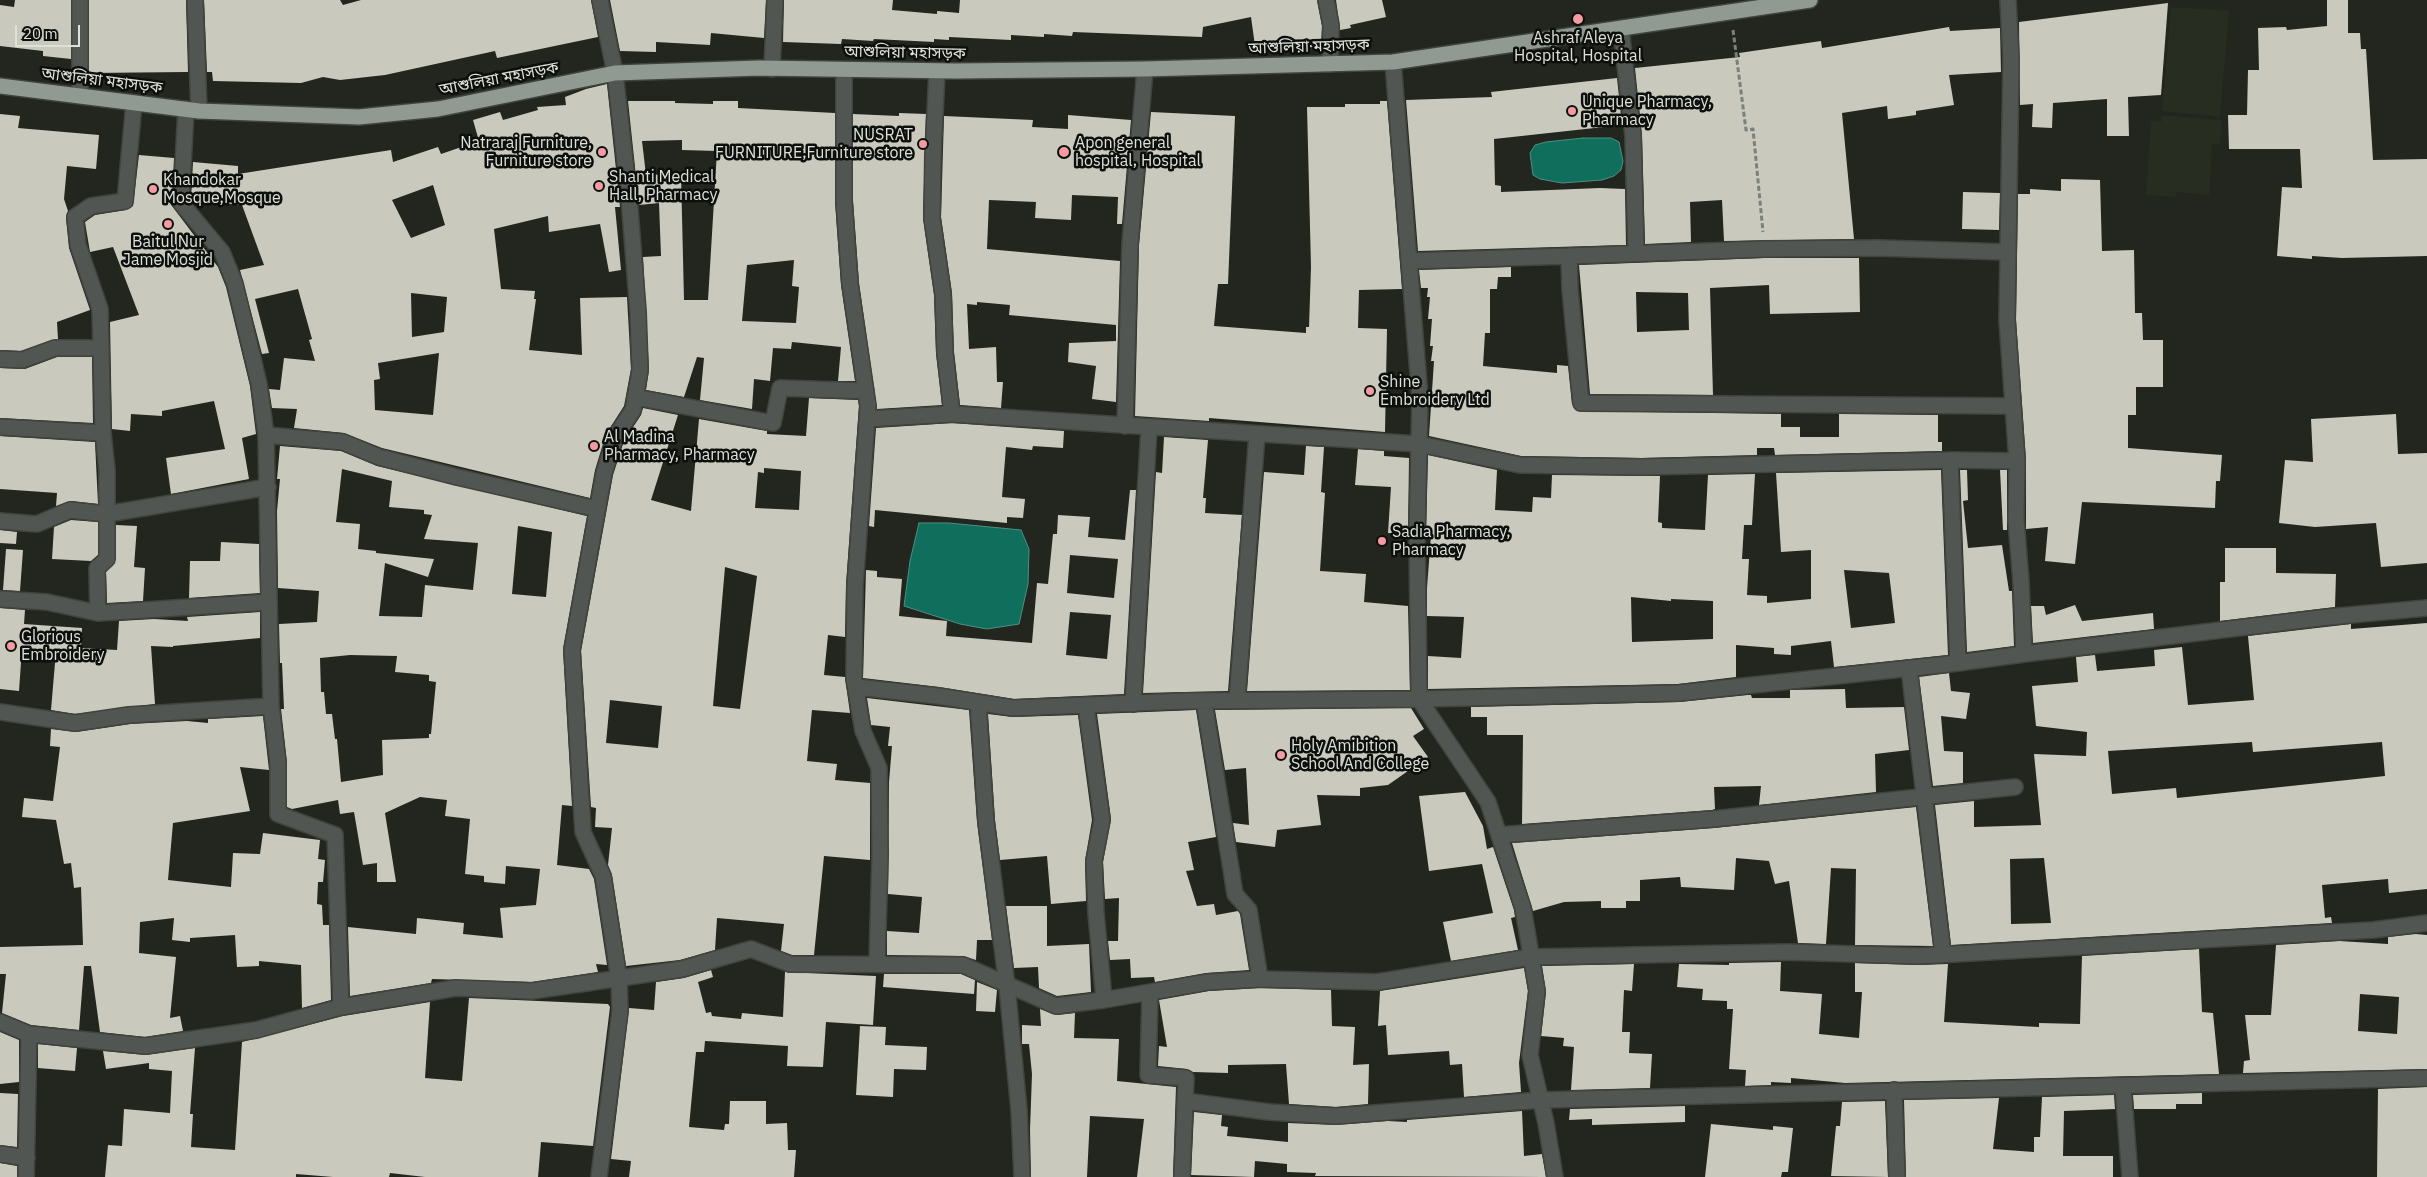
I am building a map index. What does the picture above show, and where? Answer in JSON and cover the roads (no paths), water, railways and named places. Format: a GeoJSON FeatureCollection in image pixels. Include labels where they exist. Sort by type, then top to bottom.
{"type":"FeatureCollection","features":[{"type":"Feature","properties":{"kind":"highway","name":"আশুলিয়া মহাসড়ক"},"geometry":{"type":"LineString","coordinates":[[0,86],[193,110],[359,117],[438,109],[615,74],[772,68],[937,71],[1145,69],[1393,62],[1810,0]]}},
{"type":"Feature","properties":{"kind":"street"},"geometry":{"type":"LineString","coordinates":[[80,0],[80,96]]}},
{"type":"Feature","properties":{"kind":"street"},"geometry":{"type":"LineString","coordinates":[[195,0],[193,110],[181,203],[222,252],[235,284],[259,384],[266,434],[271,706],[278,763],[278,814],[335,835],[340,1007]]}},
{"type":"Feature","properties":{"kind":"street"},"geometry":{"type":"LineString","coordinates":[[600,0],[615,74],[629,197],[638,312],[640,370],[633,410],[615,437],[597,509],[572,650],[583,832],[603,876],[619,979],[620,1011],[600,1177]]}},
{"type":"Feature","properties":{"kind":"street"},"geometry":{"type":"LineString","coordinates":[[772,68],[775,0]]}},
{"type":"Feature","properties":{"kind":"street"},"geometry":{"type":"LineString","coordinates":[[1326,0],[1331,25],[1330,64]]}},
{"type":"Feature","properties":{"kind":"street"},"geometry":{"type":"LineString","coordinates":[[2008,0],[2011,59],[2007,320],[2017,461],[2016,520],[2024,654]]}},
{"type":"Feature","properties":{"kind":"street"},"geometry":{"type":"LineString","coordinates":[[1621,29],[1633,136],[1636,253]]}},
{"type":"Feature","properties":{"kind":"street"},"geometry":{"type":"LineString","coordinates":[[1393,62],[1420,398],[1417,534],[1419,699],[1488,802],[1523,908],[1537,990],[1530,1055],[1541,1100],[1555,1177]]}},
{"type":"Feature","properties":{"kind":"street"},"geometry":{"type":"LineString","coordinates":[[1125,426],[1130,244],[1145,69]]}},
{"type":"Feature","properties":{"kind":"street"},"geometry":{"type":"LineString","coordinates":[[844,70],[844,201],[850,284],[866,392],[867,418],[855,586],[856,687],[863,731],[879,768],[880,855],[877,964]]}},
{"type":"Feature","properties":{"kind":"street"},"geometry":{"type":"LineString","coordinates":[[937,71],[932,155],[932,218],[943,294],[945,353],[952,414]]}},
{"type":"Feature","properties":{"kind":"street"},"geometry":{"type":"LineString","coordinates":[[98,614],[97,568],[107,559],[107,470],[100,309],[78,245],[76,217],[91,206],[125,201],[134,103]]}},
{"type":"Feature","properties":{"kind":"street"},"geometry":{"type":"LineString","coordinates":[[1409,261],[1764,249],[1879,248],[2008,252]]}},
{"type":"Feature","properties":{"kind":"street"},"geometry":{"type":"LineString","coordinates":[[1569,256],[1570,290],[1581,403],[2013,406]]}},
{"type":"Feature","properties":{"kind":"street"},"geometry":{"type":"LineString","coordinates":[[0,359],[22,360],[55,348],[101,348]]}},
{"type":"Feature","properties":{"kind":"street"},"geometry":{"type":"LineString","coordinates":[[635,397],[773,423],[780,388],[866,392]]}},
{"type":"Feature","properties":{"kind":"street"},"geometry":{"type":"LineString","coordinates":[[867,418],[952,414],[1419,444],[1520,464],[1642,467],[1950,460],[2017,461]]}},
{"type":"Feature","properties":{"kind":"street"},"geometry":{"type":"LineString","coordinates":[[0,427],[104,433]]}},
{"type":"Feature","properties":{"kind":"street"},"geometry":{"type":"LineString","coordinates":[[1133,704],[1149,428]]}},
{"type":"Feature","properties":{"kind":"street"},"geometry":{"type":"LineString","coordinates":[[266,434],[343,442],[379,457],[405,464],[597,509]]}},
{"type":"Feature","properties":{"kind":"street"},"geometry":{"type":"LineString","coordinates":[[1237,701],[1258,434]]}},
{"type":"Feature","properties":{"kind":"street"},"geometry":{"type":"LineString","coordinates":[[1950,460],[1958,664]]}},
{"type":"Feature","properties":{"kind":"street"},"geometry":{"type":"LineString","coordinates":[[0,521],[37,524],[70,510],[107,514],[268,487]]}},
{"type":"Feature","properties":{"kind":"street"},"geometry":{"type":"LineString","coordinates":[[0,599],[47,602],[98,614],[269,602]]}},
{"type":"Feature","properties":{"kind":"street"},"geometry":{"type":"LineString","coordinates":[[856,687],[1013,708],[1204,701],[1419,699],[1679,693],[1958,664],[2024,654],[2328,617],[2427,608]]}},
{"type":"Feature","properties":{"kind":"street"},"geometry":{"type":"LineString","coordinates":[[1909,668],[1943,954]]}},
{"type":"Feature","properties":{"kind":"street"},"geometry":{"type":"LineString","coordinates":[[1204,701],[1235,894],[1249,910],[1260,979]]}},
{"type":"Feature","properties":{"kind":"street"},"geometry":{"type":"LineString","coordinates":[[978,703],[986,821],[1007,986],[1019,1110],[1022,1177]]}},
{"type":"Feature","properties":{"kind":"street"},"geometry":{"type":"LineString","coordinates":[[0,712],[76,722],[129,715],[271,706]]}},
{"type":"Feature","properties":{"kind":"street"},"geometry":{"type":"LineString","coordinates":[[1086,706],[1102,820],[1094,861],[1104,1000]]}},
{"type":"Feature","properties":{"kind":"street"},"geometry":{"type":"LineString","coordinates":[[1499,835],[1712,819],[2014,787]]}},
{"type":"Feature","properties":{"kind":"street"},"geometry":{"type":"LineString","coordinates":[[1,1023],[29,1034],[145,1046],[256,1030],[340,1007],[456,988],[532,991],[682,969],[751,949],[790,964],[963,965],[1056,1006],[1104,1000],[1208,982],[1260,979],[1377,982],[1531,957],[1787,952],[1918,956],[2372,930],[2427,924]]}},
{"type":"Feature","properties":{"kind":"street"},"geometry":{"type":"LineString","coordinates":[[1150,992],[1148,1075],[1186,1078],[1182,1177]]}},
{"type":"Feature","properties":{"kind":"street"},"geometry":{"type":"LineString","coordinates":[[26,1177],[29,1034]]}},
{"type":"Feature","properties":{"kind":"street"},"geometry":{"type":"LineString","coordinates":[[1185,1101],[1269,1112],[1336,1116],[1541,1100],[2427,1078]]}},
{"type":"Feature","properties":{"kind":"street"},"geometry":{"type":"LineString","coordinates":[[2123,1086],[2130,1177]]}},
{"type":"Feature","properties":{"kind":"street"},"geometry":{"type":"LineString","coordinates":[[1894,1090],[1897,1177]]}},
{"type":"Feature","properties":{"kind":"street"},"geometry":{"type":"LineString","coordinates":[[0,1154],[27,1158]]}},
{"type":"Feature","properties":{"kind":"place","name":"Ashraf Aleya Hospital, Hospital"},"geometry":{"type":"Point","coordinates":[1578,19]}},
{"type":"Feature","properties":{"kind":"place","name":"Unique Pharmacy, Pharmacy"},"geometry":{"type":"Point","coordinates":[1572,111]}},
{"type":"Feature","properties":{"kind":"place","name":"NUSRAT FURNITURE,Furniture store"},"geometry":{"type":"Point","coordinates":[923,144]}},
{"type":"Feature","properties":{"kind":"place","name":"Natraraj Furniture, Furniture store"},"geometry":{"type":"Point","coordinates":[602,152]}},
{"type":"Feature","properties":{"kind":"place","name":"Apon general hospital, Hospital"},"geometry":{"type":"Point","coordinates":[1064,152]}},
{"type":"Feature","properties":{"kind":"place","name":"Shanti Medical Hall, Pharmacy"},"geometry":{"type":"Point","coordinates":[599,186]}},
{"type":"Feature","properties":{"kind":"place","name":"Khandokar Mosque,Mosque"},"geometry":{"type":"Point","coordinates":[153,189]}},
{"type":"Feature","properties":{"kind":"place","name":"Baitul Nur Jame Mosjid"},"geometry":{"type":"Point","coordinates":[168,224]}},
{"type":"Feature","properties":{"kind":"place","name":"Shine Embroidery Ltd"},"geometry":{"type":"Point","coordinates":[1370,391]}},
{"type":"Feature","properties":{"kind":"place","name":"Al Madina Pharmacy, Pharmacy"},"geometry":{"type":"Point","coordinates":[594,446]}},
{"type":"Feature","properties":{"kind":"place","name":"Sadia Pharmacy, Pharmacy"},"geometry":{"type":"Point","coordinates":[1382,541]}},
{"type":"Feature","properties":{"kind":"place","name":"Glorious Embroidery"},"geometry":{"type":"Point","coordinates":[11,646]}},
{"type":"Feature","properties":{"kind":"place","name":"Holy Amibition School And College"},"geometry":{"type":"Point","coordinates":[1281,755]}}]}
